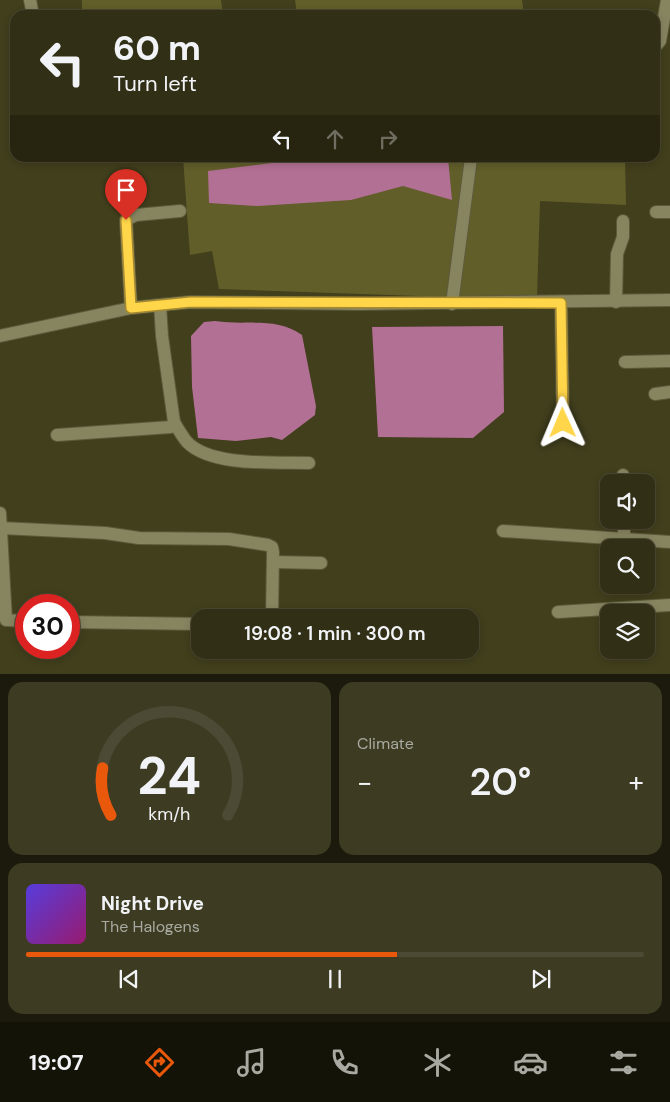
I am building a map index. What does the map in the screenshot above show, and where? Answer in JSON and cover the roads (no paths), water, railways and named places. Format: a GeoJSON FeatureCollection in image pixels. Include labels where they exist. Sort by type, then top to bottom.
{"type":"FeatureCollection","features":[{"type":"Feature","properties":{"kind":"street"},"geometry":{"type":"LineString","coordinates":[[660,41],[666,0]]}},
{"type":"Feature","properties":{"kind":"street"},"geometry":{"type":"LineString","coordinates":[[452,304],[470,162]]}},
{"type":"Feature","properties":{"kind":"street"},"geometry":{"type":"LineString","coordinates":[[131,308],[126,220],[136,215],[180,211]]}},
{"type":"Feature","properties":{"kind":"street"},"geometry":{"type":"LineString","coordinates":[[656,212],[670,212]]}},
{"type":"Feature","properties":{"kind":"street"},"geometry":{"type":"LineString","coordinates":[[616,302],[617,254],[623,237],[623,221]]}},
{"type":"Feature","properties":{"kind":"street"},"geometry":{"type":"LineString","coordinates":[[0,336],[131,308],[191,302],[452,304],[670,300]]}},
{"type":"Feature","properties":{"kind":"street"},"geometry":{"type":"LineString","coordinates":[[561,303],[563,423]]}},
{"type":"Feature","properties":{"kind":"street"},"geometry":{"type":"LineString","coordinates":[[160,305],[162,336],[174,422],[188,443],[205,452],[228,460],[308,463]]}},
{"type":"Feature","properties":{"kind":"street"},"geometry":{"type":"LineString","coordinates":[[625,362],[670,361]]}},
{"type":"Feature","properties":{"kind":"street"},"geometry":{"type":"LineString","coordinates":[[655,394],[670,392]]}},
{"type":"Feature","properties":{"kind":"street"},"geometry":{"type":"LineString","coordinates":[[57,435],[161,429],[171,427],[174,422]]}},
{"type":"Feature","properties":{"kind":"street"},"geometry":{"type":"LineString","coordinates":[[0,514],[6,620],[15,620]]}},
{"type":"Feature","properties":{"kind":"street"},"geometry":{"type":"LineString","coordinates":[[1,528],[105,533],[139,538],[229,539],[268,545],[272,547],[273,562],[272,609]]}},
{"type":"Feature","properties":{"kind":"street"},"geometry":{"type":"LineString","coordinates":[[502,531],[624,539],[624,529]]}},
{"type":"Feature","properties":{"kind":"street"},"geometry":{"type":"LineString","coordinates":[[655,541],[670,542]]}},
{"type":"Feature","properties":{"kind":"street"},"geometry":{"type":"LineString","coordinates":[[273,562],[320,563]]}},
{"type":"Feature","properties":{"kind":"street"},"geometry":{"type":"LineString","coordinates":[[558,612],[670,606]]}},
{"type":"Feature","properties":{"kind":"street"},"geometry":{"type":"LineString","coordinates":[[80,622],[191,624]]}}]}
